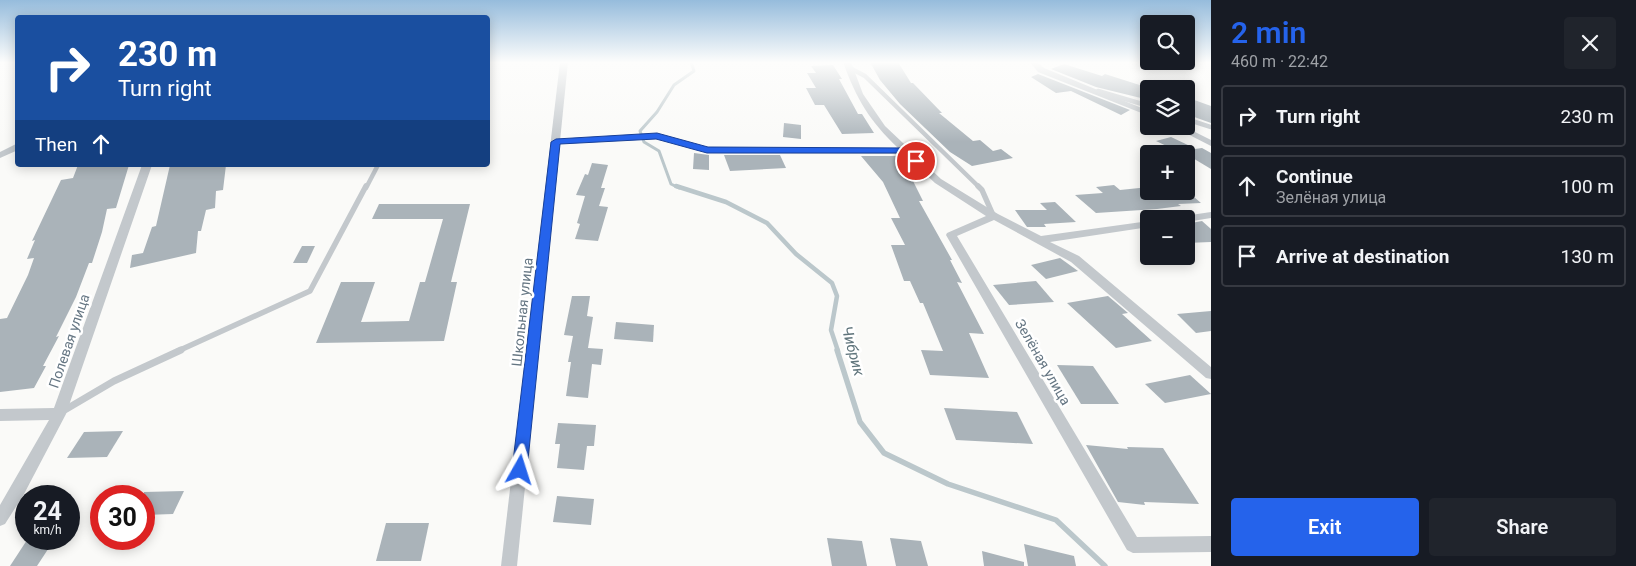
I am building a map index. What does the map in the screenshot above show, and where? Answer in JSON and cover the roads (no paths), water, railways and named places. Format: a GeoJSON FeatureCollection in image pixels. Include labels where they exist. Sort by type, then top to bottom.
{"type":"FeatureCollection","features":[{"type":"Feature","properties":{"kind":"street","name":"Школьная улица"},"geometry":{"type":"LineString","coordinates":[[509,566],[561,88]]}},
{"type":"Feature","properties":{"kind":"street"},"geometry":{"type":"LineString","coordinates":[[857,88],[882,128],[938,181],[994,216],[1075,259],[1211,374]]}},
{"type":"Feature","properties":{"kind":"street"},"geometry":{"type":"LineString","coordinates":[[1090,89],[1140,110]]}},
{"type":"Feature","properties":{"kind":"street"},"geometry":{"type":"LineString","coordinates":[[1195,135],[1211,143]]}},
{"type":"Feature","properties":{"kind":"street"},"geometry":{"type":"LineString","coordinates":[[0,155],[15,148]]}},
{"type":"Feature","properties":{"kind":"street"},"geometry":{"type":"LineString","coordinates":[[707,150],[906,151]]}},
{"type":"Feature","properties":{"kind":"street","name":"Полевая улица"},"geometry":{"type":"LineString","coordinates":[[0,519],[19,489],[59,414],[146,167]]}},
{"type":"Feature","properties":{"kind":"street"},"geometry":{"type":"LineString","coordinates":[[1195,217],[1211,215]]}},
{"type":"Feature","properties":{"kind":"street","name":"Зелёная улица"},"geometry":{"type":"LineString","coordinates":[[994,216],[951,235],[1133,545],[1211,544]]}},
{"type":"Feature","properties":{"kind":"street"},"geometry":{"type":"LineString","coordinates":[[1039,240],[1140,225]]}},
{"type":"Feature","properties":{"kind":"street"},"geometry":{"type":"LineString","coordinates":[[0,415],[59,414]]}},
{"type":"Feature","properties":{"kind":"lane"},"geometry":{"type":"LineString","coordinates":[[878,88],[982,190],[994,216]]}},
{"type":"Feature","properties":{"kind":"lane"},"geometry":{"type":"LineString","coordinates":[[1090,89],[1140,103]]}},
{"type":"Feature","properties":{"kind":"lane"},"geometry":{"type":"LineString","coordinates":[[1195,121],[1211,127]]}},
{"type":"Feature","properties":{"kind":"lane"},"geometry":{"type":"LineString","coordinates":[[556,142],[657,136],[707,150]]}},
{"type":"Feature","properties":{"kind":"lane"},"geometry":{"type":"LineString","coordinates":[[59,414],[114,381],[310,291],[377,167]]}},
{"type":"Feature","properties":{"kind":"waterway","name":"Чибрик"},"geometry":{"type":"LineString","coordinates":[[672,88],[657,112],[640,131],[644,142],[659,151],[671,184],[679,188]]}},
{"type":"Feature","properties":{"kind":"waterway","name":"Чибрик"},"geometry":{"type":"LineString","coordinates":[[676,186],[726,202],[767,223],[796,254],[832,283],[837,296],[831,330],[838,351]]}},
{"type":"Feature","properties":{"kind":"waterway","name":"Чибрик"},"geometry":{"type":"LineString","coordinates":[[837,350],[860,422],[884,453],[948,484],[1056,520],[1105,566]]}}]}
